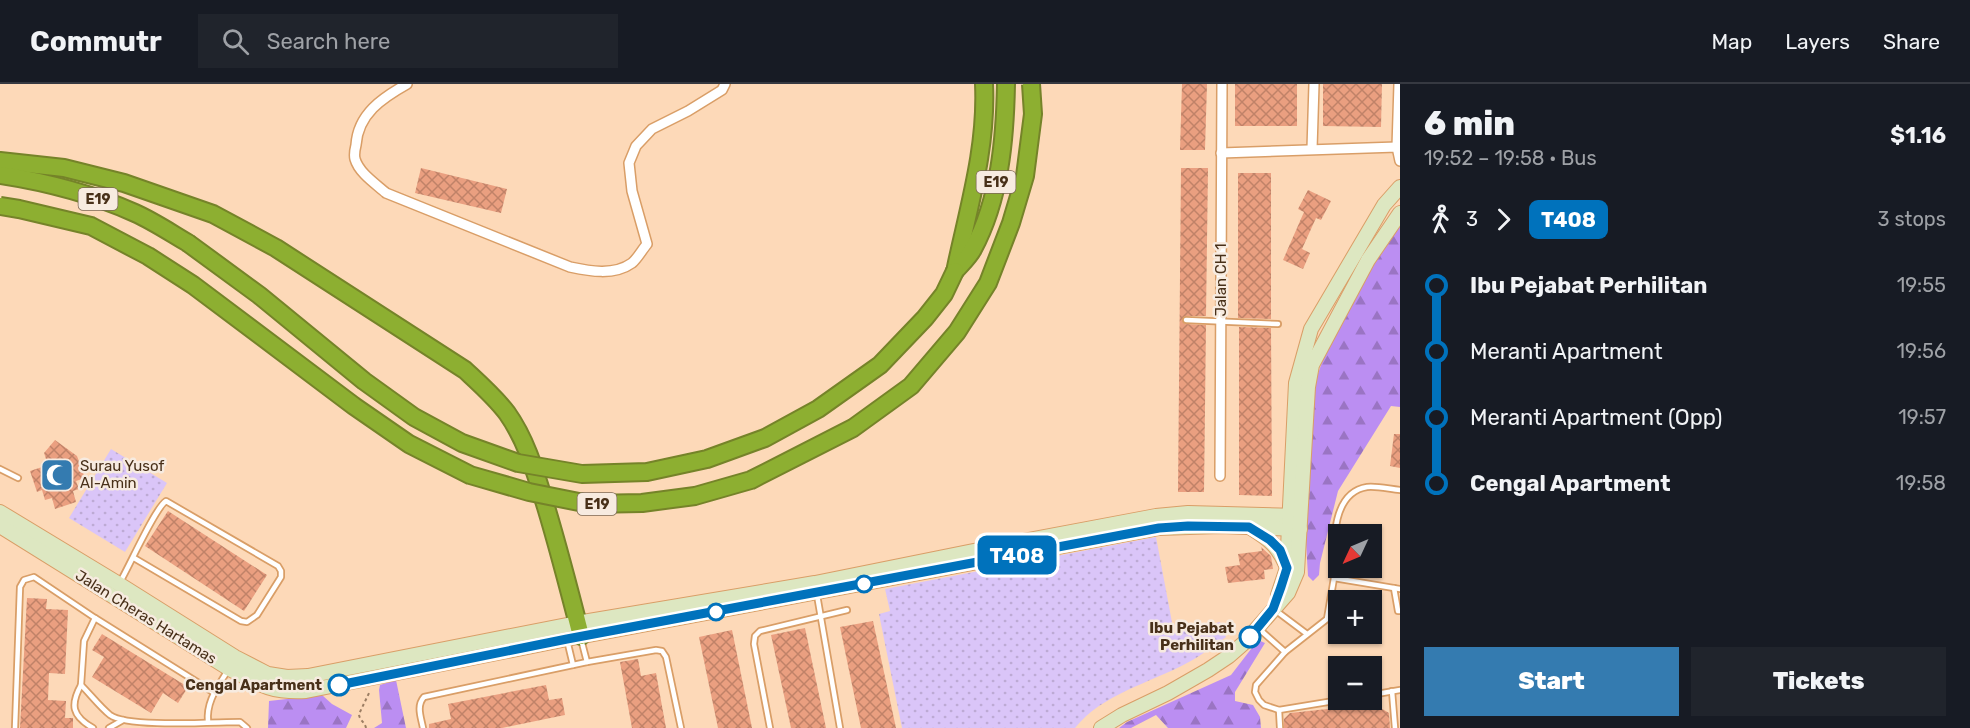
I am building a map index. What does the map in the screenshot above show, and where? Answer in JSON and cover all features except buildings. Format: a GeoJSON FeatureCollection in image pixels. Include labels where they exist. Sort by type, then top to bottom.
{"type":"FeatureCollection","features":[{"type":"Feature","properties":{"kind":"highway"},"geometry":{"type":"LineString","coordinates":[[955,271],[969,217],[984,129],[984,84]]}},
{"type":"Feature","properties":{"kind":"highway","name":"E19"},"geometry":{"type":"LineString","coordinates":[[0,175],[47,184],[86,195],[136,214],[188,243],[259,295],[364,381],[414,417],[462,443],[518,463],[582,474],[647,472],[707,459],[765,438],[818,409],[880,365],[925,318],[944,294],[955,271],[973,250],[995,190],[1005,125],[1006,84]]}},
{"type":"Feature","properties":{"kind":"highway","name":"E19"},"geometry":{"type":"LineString","coordinates":[[0,206],[91,226],[148,256],[193,285],[409,444],[470,475],[529,492],[589,504],[642,503],[695,495],[751,480],[853,428],[912,386],[957,332],[988,283],[1011,223],[1025,176],[1033,114],[1031,84]]}},
{"type":"Feature","properties":{"kind":"highway"},"geometry":{"type":"LineString","coordinates":[[0,161],[64,168],[124,183],[213,214],[276,248],[465,370],[507,413],[524,442],[538,478],[554,532],[572,631]]}},
{"type":"Feature","properties":{"kind":"street"},"geometry":{"type":"LineString","coordinates":[[407,84],[381,99],[361,124],[356,141],[355,158],[364,173],[386,194],[570,267],[595,272],[618,270],[632,263],[647,244],[632,191],[629,163],[636,146],[652,129],[688,111],[722,90],[725,84]]}},
{"type":"Feature","properties":{"kind":"street","name":"Jalan CH 1"},"geometry":{"type":"LineString","coordinates":[[1220,476],[1222,84]]}},
{"type":"Feature","properties":{"kind":"street"},"geometry":{"type":"LineString","coordinates":[[1312,149],[1314,84]]}},
{"type":"Feature","properties":{"kind":"street"},"geometry":{"type":"LineString","coordinates":[[1399,84],[1398,147],[1400,162]]}},
{"type":"Feature","properties":{"kind":"street"},"geometry":{"type":"LineString","coordinates":[[1221,153],[1398,147]]}},
{"type":"Feature","properties":{"kind":"street"},"geometry":{"type":"LineString","coordinates":[[1101,728],[1168,693],[1228,656],[1258,628],[1288,593],[1297,572],[1294,522],[1296,383],[1311,329],[1384,205],[1400,187]]}},
{"type":"Feature","properties":{"kind":"street"},"geometry":{"type":"LineString","coordinates":[[1273,609],[1287,568],[1312,365],[1368,260],[1400,213]]}},
{"type":"Feature","properties":{"kind":"street","name":"Jalan Cheras Hartamas"},"geometry":{"type":"LineString","coordinates":[[0,512],[232,663],[259,685],[273,690],[306,691],[376,678],[572,631]]}},
{"type":"Feature","properties":{"kind":"street","name":"Jalan Cheras Hartamas"},"geometry":{"type":"LineString","coordinates":[[1220,520],[1249,527],[1294,522]]}},
{"type":"Feature","properties":{"kind":"street","name":"Jalan Cheras Hartamas"},"geometry":{"type":"LineString","coordinates":[[232,663],[268,674],[287,677],[308,676],[816,588],[1010,550],[1220,520],[1294,522]]}},
{"type":"Feature","properties":{"kind":"street","name":"Jalan Cheras Hartamas"},"geometry":{"type":"LineString","coordinates":[[0,526],[117,590]]}},
{"type":"Feature","properties":{"kind":"street"},"geometry":{"type":"LineString","coordinates":[[1249,527],[1270,540],[1280,550],[1287,568]]}},
{"type":"Feature","properties":{"kind":"lane"},"geometry":{"type":"LineString","coordinates":[[1186,320],[1278,324]]}},
{"type":"Feature","properties":{"kind":"lane"},"geometry":{"type":"LineString","coordinates":[[0,469],[18,478]]}},
{"type":"Feature","properties":{"kind":"lane"},"geometry":{"type":"LineString","coordinates":[[1337,524],[1344,503],[1350,495],[1359,490],[1368,487],[1400,490]]}},
{"type":"Feature","properties":{"kind":"lane"},"geometry":{"type":"LineString","coordinates":[[117,590],[154,516],[162,503],[166,501],[278,566],[281,577],[257,615],[247,622],[134,558]]}},
{"type":"Feature","properties":{"kind":"lane"},"geometry":{"type":"LineString","coordinates":[[15,728],[20,587],[24,580],[34,577],[213,692]]}},
{"type":"Feature","properties":{"kind":"lane"},"geometry":{"type":"LineString","coordinates":[[1328,702],[1279,710],[1264,705],[1259,700],[1256,685],[1285,652],[1327,619],[1334,578],[1397,588],[1398,611],[1400,611]]}},
{"type":"Feature","properties":{"kind":"lane"},"geometry":{"type":"LineString","coordinates":[[816,588],[840,728]]}},
{"type":"Feature","properties":{"kind":"lane"},"geometry":{"type":"LineString","coordinates":[[1273,609],[1306,634]]}},
{"type":"Feature","properties":{"kind":"lane"},"geometry":{"type":"LineString","coordinates":[[770,728],[754,644],[755,636],[760,631],[847,610]]}},
{"type":"Feature","properties":{"kind":"lane"},"geometry":{"type":"LineString","coordinates":[[93,728],[84,723],[75,710],[74,698],[81,685],[84,641],[95,618]]}},
{"type":"Feature","properties":{"kind":"lane"},"geometry":{"type":"LineString","coordinates":[[1258,628],[1285,652]]}},
{"type":"Feature","properties":{"kind":"lane"},"geometry":{"type":"LineString","coordinates":[[572,631],[587,662]]}},
{"type":"Feature","properties":{"kind":"lane"},"geometry":{"type":"LineString","coordinates":[[572,631],[573,665]]}},
{"type":"Feature","properties":{"kind":"lane"},"geometry":{"type":"LineString","coordinates":[[423,728],[419,702],[424,697],[587,662],[656,650],[662,651],[666,657],[681,728]]}},
{"type":"Feature","properties":{"kind":"lane"},"geometry":{"type":"LineString","coordinates":[[208,722],[207,714],[213,692],[232,663]]}},
{"type":"Feature","properties":{"kind":"lane"},"geometry":{"type":"LineString","coordinates":[[81,685],[111,716],[123,720],[165,723],[240,722],[247,728]]}},
{"type":"Feature","properties":{"kind":"lane"},"geometry":{"type":"LineString","coordinates":[[1382,693],[1400,690]]}},
{"type":"Feature","properties":{"kind":"lane"},"geometry":{"type":"LineString","coordinates":[[1392,691],[1395,728]]}},
{"type":"Feature","properties":{"kind":"lane"},"geometry":{"type":"LineString","coordinates":[[1279,710],[1280,728]]}},
{"type":"Feature","properties":{"kind":"lane"},"geometry":{"type":"LineString","coordinates":[[110,728],[123,720]]}},
{"type":"Feature","properties":{"kind":"path"},"geometry":{"type":"LineString","coordinates":[[366,728],[359,714],[376,678]]}},
{"type":"Feature","properties":{"kind":"shaded area"},"geometry":{"type":"Polygon","coordinates":[[[111,449],[167,483],[125,552],[69,518],[111,449]]]}},
{"type":"Feature","properties":{"kind":"shaded area"},"geometry":{"type":"Polygon","coordinates":[[[1156,537],[1174,633],[1220,622],[1226,637],[1192,660],[1127,690],[1099,706],[1075,728],[902,728],[879,614],[890,611],[885,589],[1156,537]]]}},
{"type":"Feature","properties":{"kind":"green space"},"geometry":{"type":"Polygon","coordinates":[[[1400,219],[1400,407],[1391,406],[1338,491],[1328,524],[1319,575],[1313,581],[1308,576],[1304,508],[1312,391],[1329,342],[1373,256],[1400,219]]]}},
{"type":"Feature","properties":{"kind":"green space"},"geometry":{"type":"Polygon","coordinates":[[[1258,640],[1265,643],[1235,692],[1235,701],[1253,705],[1260,717],[1261,728],[1168,728],[1156,715],[1131,728],[1119,728],[1127,722],[1231,675],[1258,640]]]}},
{"type":"Feature","properties":{"kind":"green space"},"geometry":{"type":"Polygon","coordinates":[[[396,680],[406,728],[374,728],[382,723],[380,685],[396,680]]]}},
{"type":"Feature","properties":{"kind":"green space"},"geometry":{"type":"Polygon","coordinates":[[[322,695],[332,704],[352,715],[346,728],[268,728],[269,701],[322,695]]]}},
{"type":"Feature","properties":{"kind":"bus line","name":"T408"},"geometry":{"type":"LineString","coordinates":[[339,685],[567,639],[1159,528],[1188,526],[1249,527],[1270,540],[1280,550],[1287,568],[1281,587],[1273,609],[1250,637]]}},
{"type":"Feature","properties":{"kind":"place","name":"Surau Yusof Al-Amin"},"geometry":{"type":"Point","coordinates":[57,475]}},
{"type":"Feature","properties":{"kind":"place","name":"Ibu Pejabat Perhilitan"},"geometry":{"type":"Point","coordinates":[1250,637]}},
{"type":"Feature","properties":{"kind":"place","name":"Cengal Apartment"},"geometry":{"type":"Point","coordinates":[339,685]}}]}
